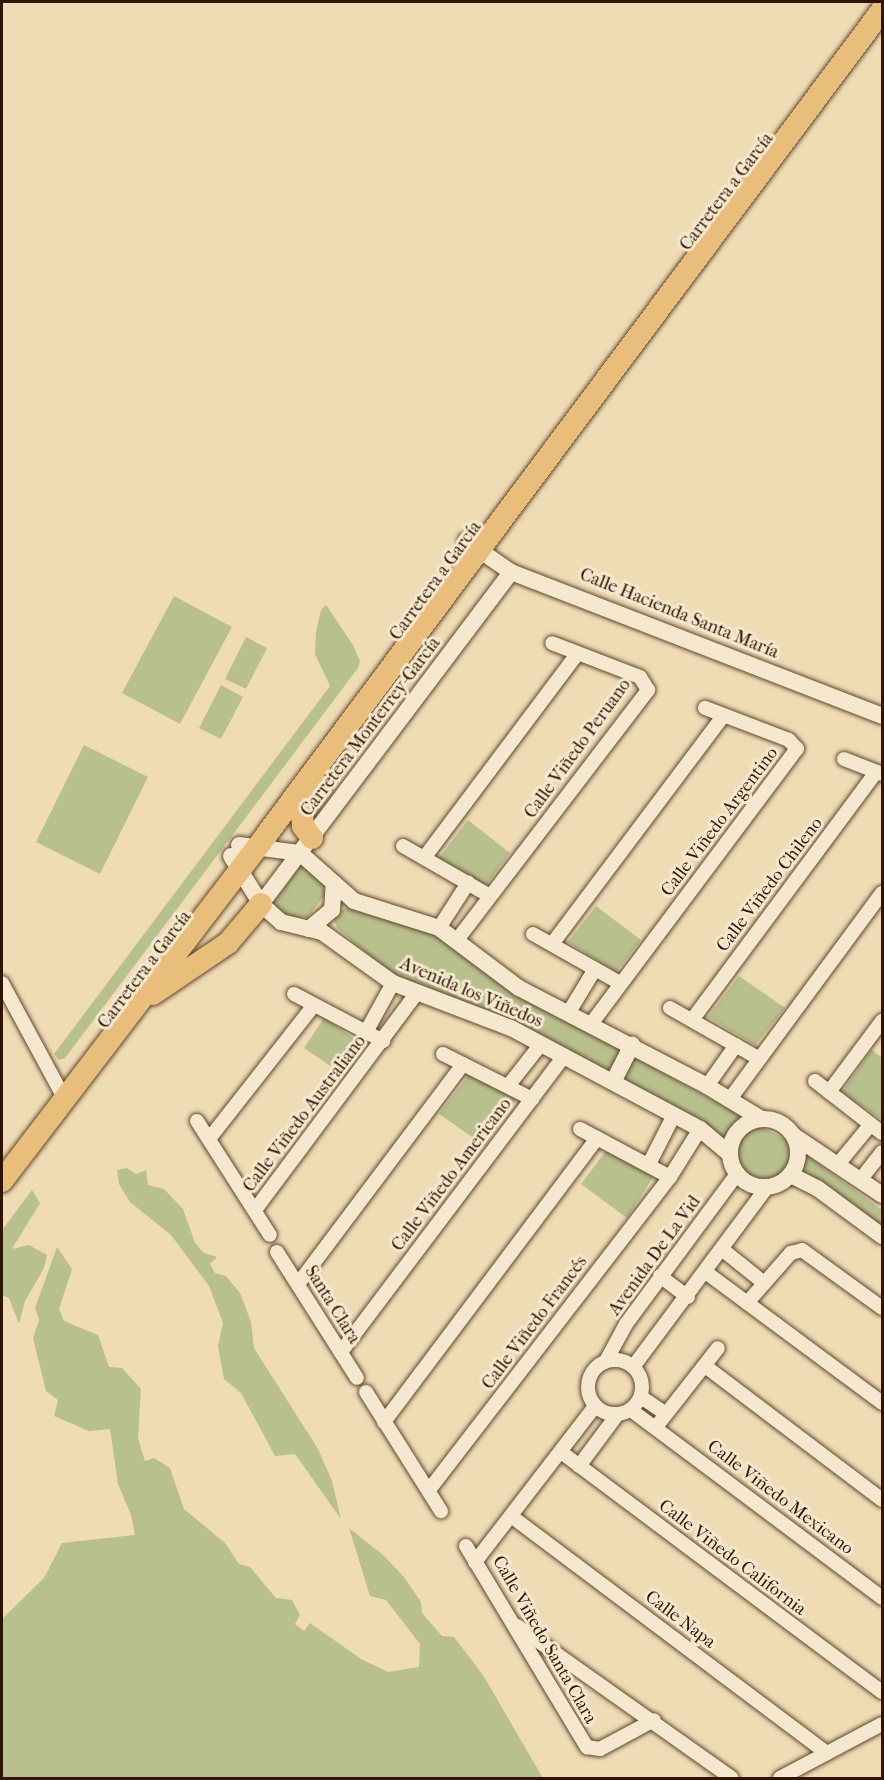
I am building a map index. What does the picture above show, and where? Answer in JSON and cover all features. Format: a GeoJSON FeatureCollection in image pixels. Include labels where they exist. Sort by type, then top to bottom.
{"type":"FeatureCollection","features":[{"type":"Feature","properties":{"kind":"main road","name":"Carretera a García"},"geometry":{"type":"LineString","coordinates":[[139,1003],[242,855],[870,2]]}},
{"type":"Feature","properties":{"kind":"main road","name":"Carretera a García"},"geometry":{"type":"LineString","coordinates":[[2,1160],[60,1091],[365,699],[471,545],[882,10]]}},
{"type":"Feature","properties":{"kind":"main road"},"geometry":{"type":"LineString","coordinates":[[306,846],[303,812],[356,734],[364,716],[365,699]]}},
{"type":"Feature","properties":{"kind":"main road"},"geometry":{"type":"LineString","coordinates":[[2,1181],[60,1091],[139,1003],[228,943],[261,904]]}},
{"type":"Feature","properties":{"kind":"street","name":"Calle Hacienda Santa María"},"geometry":{"type":"LineString","coordinates":[[471,545],[511,572],[882,716]]}},
{"type":"Feature","properties":{"kind":"street","name":"Carretera Monterrey-García"},"geometry":{"type":"LineString","coordinates":[[261,904],[511,572]]}},
{"type":"Feature","properties":{"kind":"street","name":"Calle Viñedo Peruano"},"geometry":{"type":"LineString","coordinates":[[457,940],[648,690],[640,678],[552,643]]}},
{"type":"Feature","properties":{"kind":"street"},"geometry":{"type":"LineString","coordinates":[[424,858],[578,653]]}},
{"type":"Feature","properties":{"kind":"street","name":"Calle Viñedo Argentino"},"geometry":{"type":"LineString","coordinates":[[591,1024],[797,748],[789,740],[705,708]]}},
{"type":"Feature","properties":{"kind":"street"},"geometry":{"type":"LineString","coordinates":[[552,944],[723,716]]}},
{"type":"Feature","properties":{"kind":"street","name":"Calle Viñedo Chileno"},"geometry":{"type":"LineString","coordinates":[[692,1020],[879,773],[844,759]]}},
{"type":"Feature","properties":{"kind":"street"},"geometry":{"type":"LineString","coordinates":[[242,855],[306,846]]}},
{"type":"Feature","properties":{"kind":"street","name":"Avenida los Viñedos"},"geometry":{"type":"LineString","coordinates":[[306,846],[334,883],[354,901],[439,928],[511,983],[632,1045],[760,1118]]}},
{"type":"Feature","properties":{"kind":"street"},"geometry":{"type":"LineString","coordinates":[[403,846],[490,896]]}},
{"type":"Feature","properties":{"kind":"street","name":"Avenida los Viñedos"},"geometry":{"type":"LineString","coordinates":[[242,855],[261,904],[281,922],[309,928],[334,939],[393,983],[493,1021],[541,1044],[700,1129],[729,1154]]}},
{"type":"Feature","properties":{"kind":"street"},"geometry":{"type":"LineString","coordinates":[[309,928],[332,910],[334,883]]}},
{"type":"Feature","properties":{"kind":"street"},"geometry":{"type":"LineString","coordinates":[[439,928],[468,883]]}},
{"type":"Feature","properties":{"kind":"street"},"geometry":{"type":"LineString","coordinates":[[730,1099],[758,1058],[882,893]]}},
{"type":"Feature","properties":{"kind":"street"},"geometry":{"type":"LineString","coordinates":[[533,934],[620,983]]}},
{"type":"Feature","properties":{"kind":"street"},"geometry":{"type":"LineString","coordinates":[[569,1012],[595,969]]}},
{"type":"Feature","properties":{"kind":"street"},"geometry":{"type":"LineString","coordinates":[[2,983],[60,1091]]}},
{"type":"Feature","properties":{"kind":"street","name":"Calle Viñedo Australiano"},"geometry":{"type":"LineString","coordinates":[[366,1032],[393,983]]}},
{"type":"Feature","properties":{"kind":"street","name":"Calle Viñedo Australiano"},"geometry":{"type":"LineString","coordinates":[[255,1210],[417,993]]}},
{"type":"Feature","properties":{"kind":"street","name":"Calle Viñedo Australiano"},"geometry":{"type":"LineString","coordinates":[[294,994],[383,1041]]}},
{"type":"Feature","properties":{"kind":"street"},"geometry":{"type":"LineString","coordinates":[[209,1139],[314,1005]]}},
{"type":"Feature","properties":{"kind":"street"},"geometry":{"type":"LineString","coordinates":[[670,1008],[758,1058]]}},
{"type":"Feature","properties":{"kind":"street"},"geometry":{"type":"LineString","coordinates":[[830,1092],[882,1021]]}},
{"type":"Feature","properties":{"kind":"street"},"geometry":{"type":"LineString","coordinates":[[508,1086],[541,1044]]}},
{"type":"Feature","properties":{"kind":"street"},"geometry":{"type":"LineString","coordinates":[[613,1083],[632,1045]]}},
{"type":"Feature","properties":{"kind":"street"},"geometry":{"type":"LineString","coordinates":[[707,1086],[736,1045]]}},
{"type":"Feature","properties":{"kind":"street","name":"Calle Viñedo Americano"},"geometry":{"type":"LineString","coordinates":[[341,1352],[532,1099],[443,1053]]}},
{"type":"Feature","properties":{"kind":"street"},"geometry":{"type":"LineString","coordinates":[[532,1099],[564,1056]]}},
{"type":"Feature","properties":{"kind":"street"},"geometry":{"type":"LineString","coordinates":[[298,1284],[463,1064]]}},
{"type":"Feature","properties":{"kind":"street"},"geometry":{"type":"LineString","coordinates":[[815,1081],[882,1133]]}},
{"type":"Feature","properties":{"kind":"street"},"geometry":{"type":"LineString","coordinates":[[649,1164],[674,1114]]}},
{"type":"Feature","properties":{"kind":"street"},"geometry":{"type":"LineString","coordinates":[[767,1187],[750,1184],[737,1174],[729,1154],[732,1140],[740,1127],[760,1118],[780,1122],[794,1136],[839,1163],[882,1195]]}},
{"type":"Feature","properties":{"kind":"street"},"geometry":{"type":"LineString","coordinates":[[197,1121],[270,1235]]}},
{"type":"Feature","properties":{"kind":"street"},"geometry":{"type":"LineString","coordinates":[[839,1163],[871,1124]]}},
{"type":"Feature","properties":{"kind":"street"},"geometry":{"type":"LineString","coordinates":[[580,1129],[670,1177]]}},
{"type":"Feature","properties":{"kind":"street","name":"Calle Viñedo Francés"},"geometry":{"type":"LineString","coordinates":[[429,1490],[670,1177],[700,1129]]}},
{"type":"Feature","properties":{"kind":"street"},"geometry":{"type":"LineString","coordinates":[[633,1367],[707,1273],[767,1187],[791,1175],[798,1152],[794,1136]]}},
{"type":"Feature","properties":{"kind":"street"},"geometry":{"type":"LineString","coordinates":[[384,1422],[603,1141]]}},
{"type":"Feature","properties":{"kind":"street"},"geometry":{"type":"LineString","coordinates":[[861,1179],[882,1152]]}},
{"type":"Feature","properties":{"kind":"street","name":"Avenida De La Vid"},"geometry":{"type":"LineString","coordinates":[[606,1361],[626,1324],[737,1174]]}},
{"type":"Feature","properties":{"kind":"street"},"geometry":{"type":"LineString","coordinates":[[791,1175],[817,1188],[882,1236]]}},
{"type":"Feature","properties":{"kind":"street"},"geometry":{"type":"LineString","coordinates":[[723,1250],[764,1283]]}},
{"type":"Feature","properties":{"kind":"street"},"geometry":{"type":"LineString","coordinates":[[747,1303],[791,1253],[802,1250],[882,1308]]}},
{"type":"Feature","properties":{"kind":"street","name":"Santa Clara"},"geometry":{"type":"LineString","coordinates":[[277,1252],[357,1378]]}},
{"type":"Feature","properties":{"kind":"street"},"geometry":{"type":"LineString","coordinates":[[707,1273],[882,1403]]}},
{"type":"Feature","properties":{"kind":"street"},"geometry":{"type":"LineString","coordinates":[[660,1276],[688,1297]]}},
{"type":"Feature","properties":{"kind":"street"},"geometry":{"type":"LineString","coordinates":[[656,1426],[718,1348]]}},
{"type":"Feature","properties":{"kind":"street"},"geometry":{"type":"LineString","coordinates":[[579,1466],[616,1415],[631,1410],[641,1397],[642,1381],[633,1367],[620,1360],[606,1361],[589,1377],[588,1393],[595,1406],[616,1415]]}},
{"type":"Feature","properties":{"kind":"street"},"geometry":{"type":"LineString","coordinates":[[705,1366],[882,1500]]}},
{"type":"Feature","properties":{"kind":"street"},"geometry":{"type":"LineString","coordinates":[[366,1392],[441,1511]]}},
{"type":"Feature","properties":{"kind":"street"},"geometry":{"type":"LineString","coordinates":[[641,1397],[666,1414]]}},
{"type":"Feature","properties":{"kind":"street","name":"Calle Viñedo Santa Clara"},"geometry":{"type":"LineString","coordinates":[[595,1406],[475,1562],[587,1747],[600,1749],[654,1720]]}},
{"type":"Feature","properties":{"kind":"street","name":"Calle Viñedo Mexicano"},"geometry":{"type":"LineString","coordinates":[[631,1410],[656,1426],[882,1598]]}},
{"type":"Feature","properties":{"kind":"street","name":"Calle Viñedo California"},"geometry":{"type":"LineString","coordinates":[[561,1452],[882,1692]]}},
{"type":"Feature","properties":{"kind":"street","name":"Calle Napa"},"geometry":{"type":"LineString","coordinates":[[511,1516],[827,1754]]}},
{"type":"Feature","properties":{"kind":"street"},"geometry":{"type":"LineString","coordinates":[[466,1546],[475,1562]]}},
{"type":"Feature","properties":{"kind":"street"},"geometry":{"type":"LineString","coordinates":[[513,1623],[654,1720],[732,1779]]}},
{"type":"Feature","properties":{"kind":"street"},"geometry":{"type":"LineString","coordinates":[[780,1779],[882,1724]]}},
{"type":"Feature","properties":{"kind":"green space"},"geometry":{"type":"Polygon","coordinates":[[[174,596],[232,627],[180,724],[122,693],[174,596]]]}},
{"type":"Feature","properties":{"kind":"green space"},"geometry":{"type":"Polygon","coordinates":[[[326,605],[353,645],[360,661],[358,668],[65,1058],[59,1060],[54,1054],[330,686],[315,654],[316,632],[321,610],[326,605]]]}},
{"type":"Feature","properties":{"kind":"green space"},"geometry":{"type":"Polygon","coordinates":[[[246,637],[267,648],[246,689],[225,679],[246,637]]]}},
{"type":"Feature","properties":{"kind":"green space"},"geometry":{"type":"Polygon","coordinates":[[[221,685],[243,697],[221,739],[199,728],[221,685]]]}},
{"type":"Feature","properties":{"kind":"green space"},"geometry":{"type":"Polygon","coordinates":[[[84,745],[148,777],[100,874],[36,842],[84,745]]]}},
{"type":"Feature","properties":{"kind":"green space"},"geometry":{"type":"Polygon","coordinates":[[[468,820],[510,853],[483,889],[438,859],[468,820]]]}},
{"type":"Feature","properties":{"kind":"green space"},"geometry":{"type":"Polygon","coordinates":[[[304,860],[324,882],[324,896],[308,917],[281,918],[271,906],[304,860]]]}},
{"type":"Feature","properties":{"kind":"green space"},"geometry":{"type":"Polygon","coordinates":[[[349,906],[445,937],[516,993],[786,1140],[882,1210],[882,1232],[830,1192],[768,1185],[735,1165],[714,1131],[491,1011],[431,992],[389,972],[337,928],[334,920],[337,913],[349,906]]]}},
{"type":"Feature","properties":{"kind":"green space"},"geometry":{"type":"Polygon","coordinates":[[[596,906],[641,940],[616,972],[568,942],[596,906]]]}},
{"type":"Feature","properties":{"kind":"green space"},"geometry":{"type":"Polygon","coordinates":[[[739,976],[785,1008],[755,1045],[708,1017],[739,976]]]}},
{"type":"Feature","properties":{"kind":"green space"},"geometry":{"type":"Polygon","coordinates":[[[324,1018],[365,1046],[345,1076],[304,1048],[324,1018]]]}},
{"type":"Feature","properties":{"kind":"green space"},"geometry":{"type":"Polygon","coordinates":[[[872,1050],[882,1058],[882,1120],[842,1092],[872,1050]]]}},
{"type":"Feature","properties":{"kind":"green space"},"geometry":{"type":"Polygon","coordinates":[[[471,1072],[517,1097],[485,1146],[439,1114],[471,1072]]]}},
{"type":"Feature","properties":{"kind":"green space"},"geometry":{"type":"Polygon","coordinates":[[[609,1147],[657,1171],[627,1218],[581,1184],[609,1147]]]}},
{"type":"Feature","properties":{"kind":"green space"},"geometry":{"type":"Polygon","coordinates":[[[127,1168],[136,1174],[146,1170],[148,1185],[164,1189],[183,1209],[195,1243],[204,1253],[217,1257],[210,1264],[215,1273],[226,1276],[240,1293],[251,1322],[254,1348],[318,1449],[332,1481],[341,1519],[295,1454],[275,1456],[241,1393],[224,1379],[218,1346],[223,1323],[209,1286],[171,1235],[130,1202],[119,1184],[117,1170],[127,1168]]]}},
{"type":"Feature","properties":{"kind":"green space"},"geometry":{"type":"Polygon","coordinates":[[[32,1190],[40,1203],[12,1249],[29,1245],[47,1255],[44,1268],[25,1301],[19,1324],[9,1298],[2,1295],[2,1230],[32,1190]]]}},
{"type":"Feature","properties":{"kind":"green space"},"geometry":{"type":"Polygon","coordinates":[[[57,1247],[72,1269],[59,1309],[64,1321],[98,1335],[109,1367],[122,1368],[141,1389],[138,1438],[145,1461],[154,1458],[170,1468],[184,1509],[225,1543],[239,1564],[250,1567],[276,1598],[292,1600],[300,1615],[295,1624],[304,1631],[310,1623],[361,1659],[388,1672],[419,1667],[420,1644],[386,1600],[370,1596],[349,1528],[383,1555],[404,1577],[421,1602],[422,1613],[442,1636],[454,1637],[483,1675],[543,1778],[2,1778],[2,1619],[44,1578],[62,1543],[135,1535],[131,1515],[118,1484],[110,1429],[89,1431],[54,1416],[58,1400],[46,1391],[33,1338],[39,1320],[35,1308],[57,1247]]]}}]}
